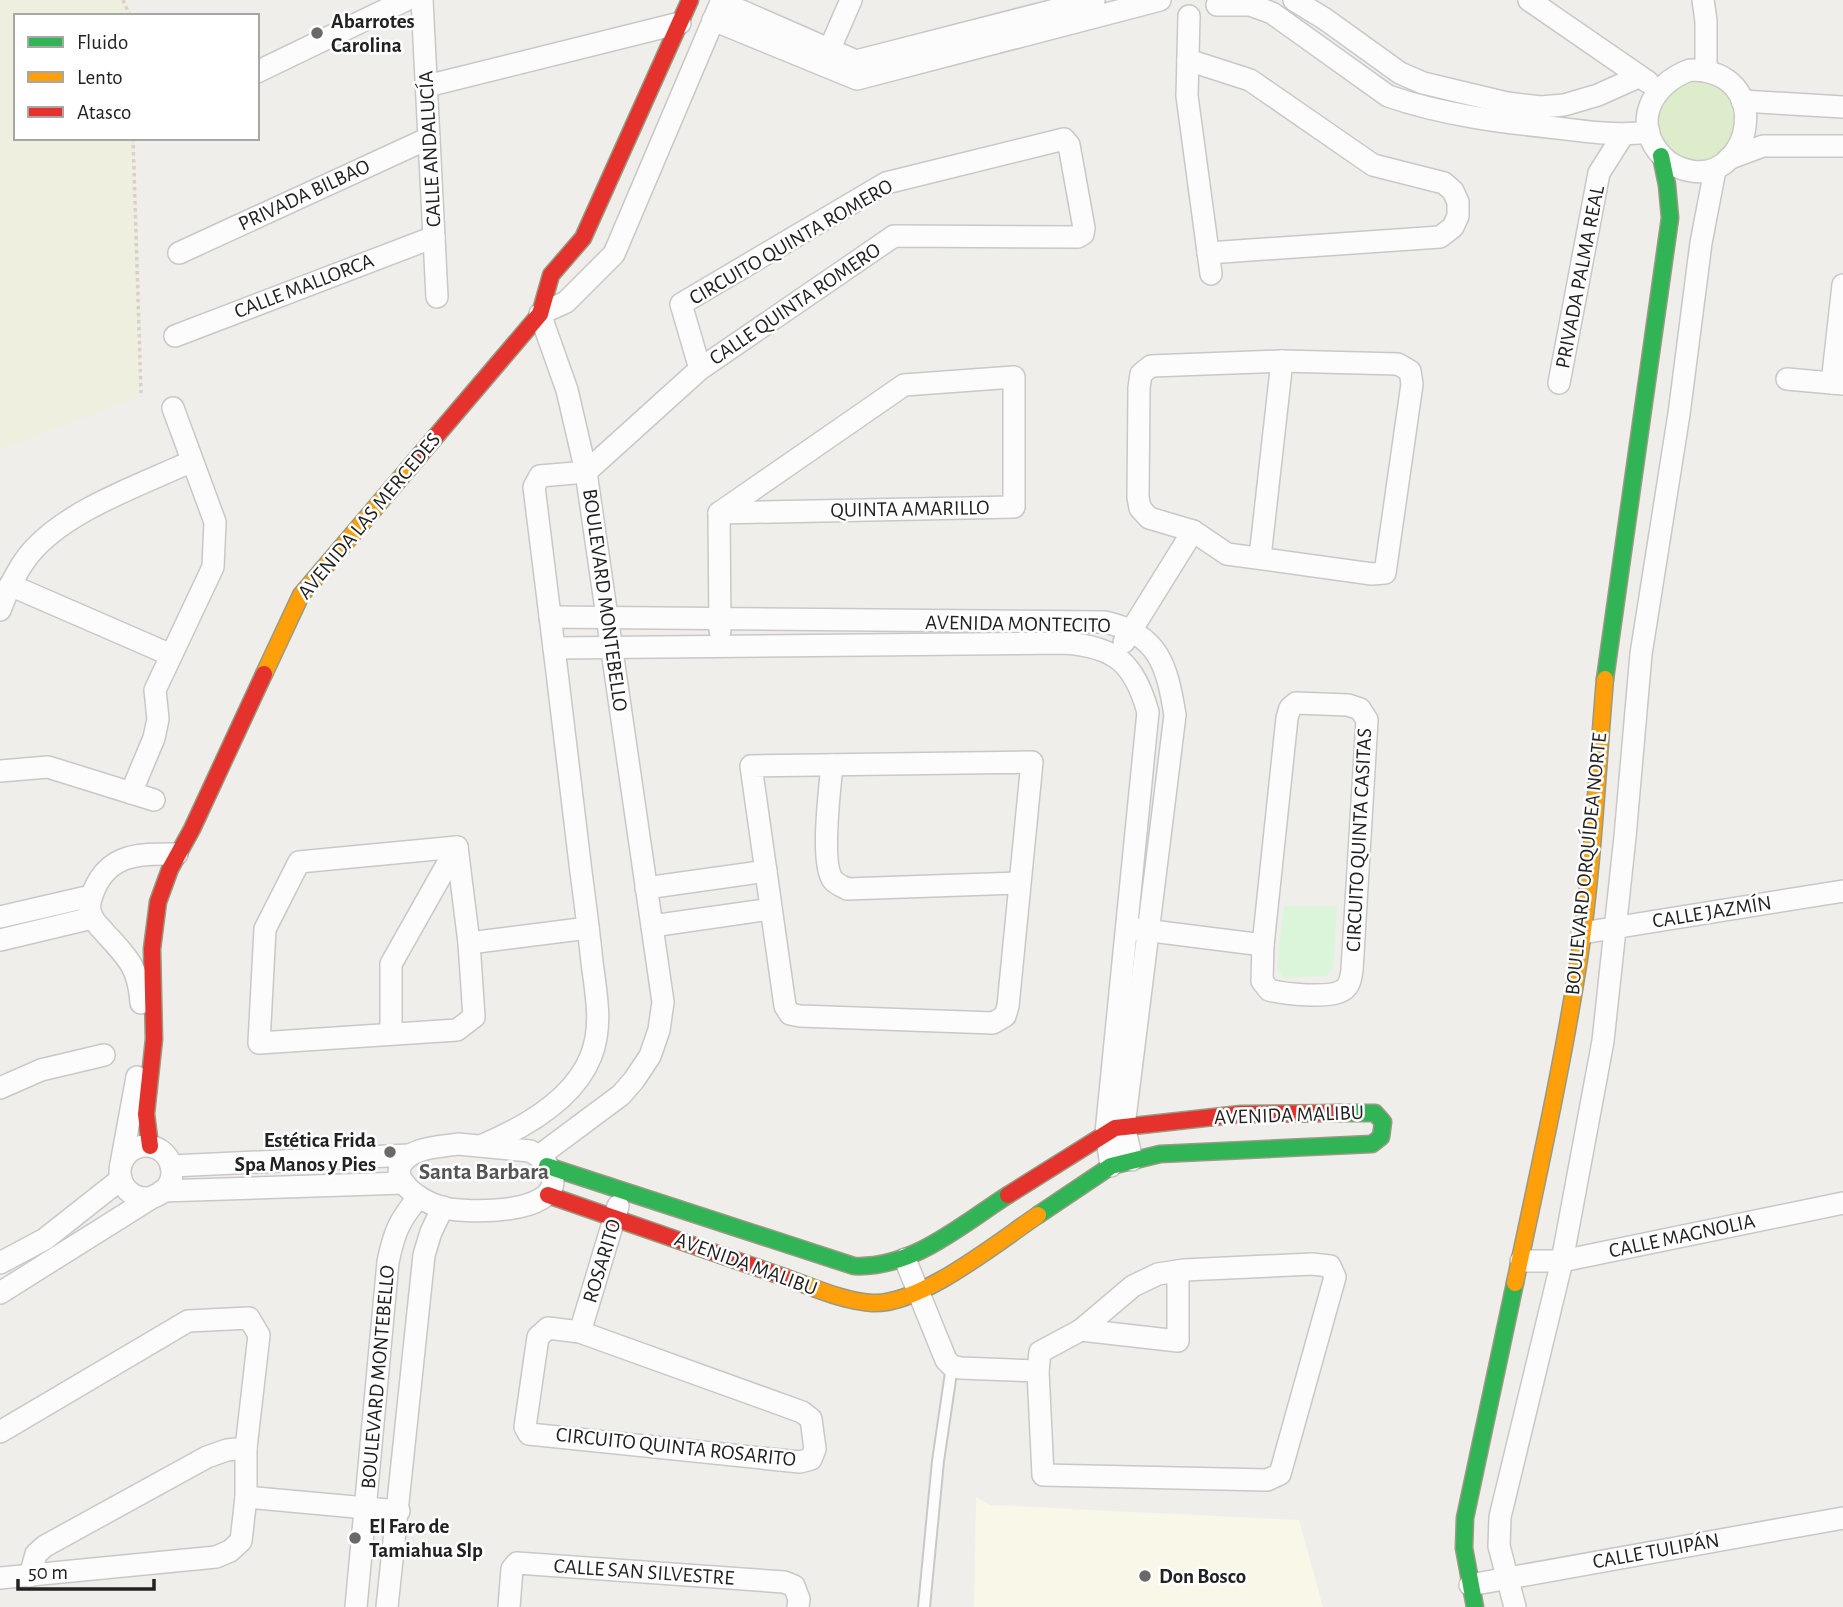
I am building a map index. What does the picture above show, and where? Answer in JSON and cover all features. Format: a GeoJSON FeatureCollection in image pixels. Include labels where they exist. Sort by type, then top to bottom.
{"type":"FeatureCollection","features":[{"type":"Feature","properties":{"kind":"street"},"geometry":{"type":"LineString","coordinates":[[259,71],[405,0]]}},
{"type":"Feature","properties":{"kind":"street","name":"CALLE ANDALUCÍA"},"geometry":{"type":"LineString","coordinates":[[422,0],[437,297]]}},
{"type":"Feature","properties":{"kind":"street"},"geometry":{"type":"LineString","coordinates":[[690,0],[718,8],[826,58],[857,79],[1162,0],[1170,8],[1189,16],[1199,16],[1219,2],[1250,5],[1272,13],[1388,96],[1410,104],[1490,121],[1623,135],[1649,132]]}},
{"type":"Feature","properties":{"kind":"street","name":"AVENIDA LAS MERCEDES"},"geometry":{"type":"LineString","coordinates":[[540,314],[551,275],[583,238],[690,0]]}},
{"type":"Feature","properties":{"kind":"street"},"geometry":{"type":"LineString","coordinates":[[826,58],[851,0]]}},
{"type":"Feature","properties":{"kind":"street"},"geometry":{"type":"LineString","coordinates":[[826,58],[856,61],[1094,0]]}},
{"type":"Feature","properties":{"kind":"street"},"geometry":{"type":"LineString","coordinates":[[1294,0],[1400,73],[1423,83],[1507,103],[1541,107],[1564,105],[1598,95],[1639,77]]}},
{"type":"Feature","properties":{"kind":"street"},"geometry":{"type":"LineString","coordinates":[[1529,0],[1552,7],[1639,77],[1660,88]]}},
{"type":"Feature","properties":{"kind":"street"},"geometry":{"type":"LineString","coordinates":[[1703,0],[1706,70]]}},
{"type":"Feature","properties":{"kind":"street","name":"AVENIDA LAS MERCEDES"},"geometry":{"type":"LineString","coordinates":[[150,1146],[146,1114],[154,1039],[152,949],[158,902],[177,854],[192,829],[300,595],[540,314],[566,302],[614,254],[718,8]]}},
{"type":"Feature","properties":{"kind":"street"},"geometry":{"type":"LineString","coordinates":[[1188,60],[1250,80],[1373,164],[1444,183],[1453,191],[1458,202],[1458,216],[1454,228],[1440,237],[1209,264],[1187,96],[1189,16]]}},
{"type":"Feature","properties":{"kind":"street"},"geometry":{"type":"LineString","coordinates":[[426,86],[680,23]]}},
{"type":"Feature","properties":{"kind":"street"},"geometry":{"type":"LineString","coordinates":[[1721,164],[1739,147],[1745,132],[1746,116],[1735,86],[1722,76],[1706,70],[1690,70],[1674,76],[1660,88],[1652,100],[1647,116],[1655,148],[1661,156],[1681,169],[1698,172],[1721,164],[1763,146],[1843,146]]}},
{"type":"Feature","properties":{"kind":"street"},"geometry":{"type":"LineString","coordinates":[[1388,96],[1400,73]]}},
{"type":"Feature","properties":{"kind":"street"},"geometry":{"type":"LineString","coordinates":[[1742,101],[1843,107]]}},
{"type":"Feature","properties":{"kind":"street","name":"PRIVADA PALMA REAL"},"geometry":{"type":"LineString","coordinates":[[1559,383],[1599,173],[1623,135]]}},
{"type":"Feature","properties":{"kind":"street","name":"PRIVADA BILBAO"},"geometry":{"type":"LineString","coordinates":[[179,253],[429,138]]}},
{"type":"Feature","properties":{"kind":"street","name":"CIRCUITO QUINTA ROMERO"},"geometry":{"type":"LineString","coordinates":[[681,304],[886,183],[1063,139]]}},
{"type":"Feature","properties":{"kind":"street","name":"CALLE QUINTA ROMERO"},"geometry":{"type":"LineString","coordinates":[[586,472],[700,369],[894,236],[1078,237],[1083,234],[1069,145],[1063,139]]}},
{"type":"Feature","properties":{"kind":"street","name":"BOULEVARD ORQUÍDEA NORTE"},"geometry":{"type":"LineString","coordinates":[[1475,1607],[1464,1548],[1465,1518],[1557,1088],[1581,933],[1607,653],[1670,218],[1669,194],[1661,156]]}},
{"type":"Feature","properties":{"kind":"street","name":"BOULEVARD ORQUÍDEA NORTE"},"geometry":{"type":"LineString","coordinates":[[1515,1607],[1499,1546],[1500,1517],[1562,1261],[1603,1041],[1641,654],[1679,414],[1700,243],[1721,164]]}},
{"type":"Feature","properties":{"kind":"street","name":"CALLE MALLORCA"},"geometry":{"type":"LineString","coordinates":[[175,336],[434,237]]}},
{"type":"Feature","properties":{"kind":"street"},"geometry":{"type":"LineString","coordinates":[[1787,380],[1837,384],[1843,285]]}},
{"type":"Feature","properties":{"kind":"street","name":"CALLE QUINTA ROMERO"},"geometry":{"type":"LineString","coordinates":[[681,304],[700,369]]}},
{"type":"Feature","properties":{"kind":"street"},"geometry":{"type":"LineString","coordinates":[[540,314],[567,390],[586,472]]}},
{"type":"Feature","properties":{"kind":"street"},"geometry":{"type":"LineString","coordinates":[[1260,557],[1282,361]]}},
{"type":"Feature","properties":{"kind":"street"},"geometry":{"type":"LineString","coordinates":[[1282,361],[1398,364],[1410,371],[1412,384],[1385,573],[1372,574],[1227,554],[1193,531],[1149,518],[1140,508],[1138,484],[1141,374],[1151,366],[1282,361]]}},
{"type":"Feature","properties":{"kind":"street","name":"QUINTA AMARILLO"},"geometry":{"type":"LineString","coordinates":[[1014,377],[1014,507],[719,513],[904,385],[1014,377]]}},
{"type":"Feature","properties":{"kind":"street"},"geometry":{"type":"LineString","coordinates":[[131,793],[154,738],[158,719],[155,690],[212,567],[215,522],[173,408]]}},
{"type":"Feature","properties":{"kind":"street"},"geometry":{"type":"LineString","coordinates":[[0,610],[10,585],[33,550],[67,520],[192,461]]}},
{"type":"Feature","properties":{"kind":"street","name":"BOULEVARD MONTEBELLO"},"geometry":{"type":"LineString","coordinates":[[483,1145],[518,1130],[553,1107],[576,1081],[590,1059],[598,1034],[588,928],[534,487],[540,476],[586,472],[663,1002],[659,1030],[650,1056],[621,1095],[543,1161]]}},
{"type":"Feature","properties":{"kind":"street"},"geometry":{"type":"LineString","coordinates":[[719,513],[720,647]]}},
{"type":"Feature","properties":{"kind":"street"},"geometry":{"type":"LineString","coordinates":[[1115,654],[1193,531]]}},
{"type":"Feature","properties":{"kind":"street"},"geometry":{"type":"LineString","coordinates":[[10,585],[172,655]]}},
{"type":"Feature","properties":{"kind":"street","name":"AVENIDA MONTECITO"},"geometry":{"type":"LineString","coordinates":[[550,617],[1105,622],[1126,627],[1148,642],[1162,661],[1175,715],[1148,930],[1115,1129],[1132,1160]]}},
{"type":"Feature","properties":{"kind":"street","name":"AVENIDA MONTECITO"},"geometry":{"type":"LineString","coordinates":[[554,648],[1065,643],[1089,645],[1115,654],[1130,670],[1142,690],[1148,712],[1126,928],[1111,1166]]}},
{"type":"Feature","properties":{"kind":"street","name":"CIRCUITO QUINTA CASITAS"},"geometry":{"type":"LineString","coordinates":[[1296,703],[1348,705],[1360,709],[1367,720],[1368,732],[1350,983],[1343,991],[1328,995],[1282,994],[1269,990],[1262,981],[1262,945],[1290,708],[1296,703]]}},
{"type":"Feature","properties":{"kind":"street"},"geometry":{"type":"LineString","coordinates":[[1032,762],[1005,1016],[993,1023],[790,1014],[785,1006],[751,766],[832,765],[1032,762]]}},
{"type":"Feature","properties":{"kind":"street"},"geometry":{"type":"LineString","coordinates":[[832,765],[826,856],[828,872],[834,882],[847,889],[1019,883]]}},
{"type":"Feature","properties":{"kind":"street"},"geometry":{"type":"LineString","coordinates":[[0,771],[48,767],[154,800]]}},
{"type":"Feature","properties":{"kind":"street"},"geometry":{"type":"LineString","coordinates":[[457,847],[469,943],[474,1017],[457,1030],[259,1043],[265,929],[299,862],[457,847]]}},
{"type":"Feature","properties":{"kind":"street"},"geometry":{"type":"LineString","coordinates":[[391,1034],[391,964],[457,847]]}},
{"type":"Feature","properties":{"kind":"street"},"geometry":{"type":"LineString","coordinates":[[177,854],[136,854],[122,860],[108,869],[98,881],[92,896],[92,918],[130,960],[140,984],[141,1054],[121,1171],[124,1185],[135,1195],[142,1197],[159,1193],[411,1190]]}},
{"type":"Feature","properties":{"kind":"street"},"geometry":{"type":"LineString","coordinates":[[646,888],[766,871]]}},
{"type":"Feature","properties":{"kind":"street","name":"CALLE JAZMÍN"},"geometry":{"type":"LineString","coordinates":[[1581,933],[1843,891]]}},
{"type":"Feature","properties":{"kind":"street"},"geometry":{"type":"LineString","coordinates":[[0,917],[92,896]]}},
{"type":"Feature","properties":{"kind":"street"},"geometry":{"type":"LineString","coordinates":[[652,926],[771,909]]}},
{"type":"Feature","properties":{"kind":"street"},"geometry":{"type":"LineString","coordinates":[[0,940],[92,918]]}},
{"type":"Feature","properties":{"kind":"street"},"geometry":{"type":"LineString","coordinates":[[469,943],[588,928]]}},
{"type":"Feature","properties":{"kind":"street"},"geometry":{"type":"LineString","coordinates":[[1126,928],[1262,945]]}},
{"type":"Feature","properties":{"kind":"street"},"geometry":{"type":"LineString","coordinates":[[130,960],[152,949]]}},
{"type":"Feature","properties":{"kind":"street"},"geometry":{"type":"LineString","coordinates":[[0,1088],[41,1070],[104,1055]]}},
{"type":"Feature","properties":{"kind":"street","name":"AVENIDA MALIBU"},"geometry":{"type":"LineString","coordinates":[[543,1161],[622,1190],[854,1266],[874,1268],[905,1259],[1115,1129],[1241,1114],[1375,1113],[1383,1122],[1381,1137],[1371,1144],[1160,1154],[1111,1166],[918,1292],[899,1301],[873,1302],[837,1297],[548,1195]]}},
{"type":"Feature","properties":{"kind":"street"},"geometry":{"type":"LineString","coordinates":[[171,1166],[409,1155],[458,1144],[483,1145],[530,1151],[553,1173],[553,1186],[548,1195],[535,1202],[500,1209],[443,1208],[411,1190],[400,1177],[400,1167],[409,1155]]}},
{"type":"Feature","properties":{"kind":"street"},"geometry":{"type":"LineString","coordinates":[[0,1263],[45,1239],[121,1171],[129,1152],[139,1146],[150,1146],[164,1153],[171,1166],[170,1181],[159,1193],[0,1293]]}},
{"type":"Feature","properties":{"kind":"street","name":"BOULEVARD MONTEBELLO"},"geometry":{"type":"LineString","coordinates":[[356,1607],[388,1262],[394,1233],[411,1190]]}},
{"type":"Feature","properties":{"kind":"street","name":"ROSARITO"},"geometry":{"type":"LineString","coordinates":[[580,1332],[622,1190]]}},
{"type":"Feature","properties":{"kind":"street","name":"CALLE MAGNOLIA"},"geometry":{"type":"LineString","coordinates":[[1521,1261],[1562,1261],[1843,1203]]}},
{"type":"Feature","properties":{"kind":"street","name":"BOULEVARD MONTEBELLO"},"geometry":{"type":"LineString","coordinates":[[387,1607],[424,1255],[431,1232],[443,1208]]}},
{"type":"Feature","properties":{"kind":"street"},"geometry":{"type":"LineString","coordinates":[[905,1259],[946,1360],[952,1366],[1038,1371]]}},
{"type":"Feature","properties":{"kind":"street"},"geometry":{"type":"LineString","coordinates":[[1312,1264],[1330,1266],[1335,1277],[1280,1475],[1267,1480],[1043,1475],[1038,1371],[1040,1352],[1081,1330],[1133,1286],[1158,1274],[1178,1271],[1312,1264]]}},
{"type":"Feature","properties":{"kind":"street"},"geometry":{"type":"LineString","coordinates":[[1081,1330],[1178,1341],[1178,1271]]}},
{"type":"Feature","properties":{"kind":"street"},"geometry":{"type":"LineString","coordinates":[[0,1432],[188,1321],[249,1318],[259,1335],[246,1448],[246,1497],[241,1541],[230,1551],[216,1557],[0,1578]]}},
{"type":"Feature","properties":{"kind":"street","name":"CIRCUITO QUINTA ROSARITO"},"geometry":{"type":"LineString","coordinates":[[548,1328],[580,1332],[802,1412],[811,1419],[815,1449],[811,1459],[800,1462],[529,1434],[525,1427],[538,1337],[548,1328]]}},
{"type":"Feature","properties":{"kind":"street"},"geometry":{"type":"LineString","coordinates":[[30,1576],[36,1554],[45,1546],[207,1457],[226,1450],[246,1448]]}},
{"type":"Feature","properties":{"kind":"street"},"geometry":{"type":"LineString","coordinates":[[246,1497],[399,1511]]}},
{"type":"Feature","properties":{"kind":"street","name":"CALLE TULIPÁN"},"geometry":{"type":"LineString","coordinates":[[1470,1586],[1843,1518]]}},
{"type":"Feature","properties":{"kind":"street","name":"CALLE SAN SILVESTRE"},"geometry":{"type":"LineString","coordinates":[[509,1607],[512,1569],[517,1563],[784,1583],[794,1586],[799,1607]]}},
{"type":"Feature","properties":{"kind":"lane"},"geometry":{"type":"LineString","coordinates":[[924,1607],[938,1461],[952,1366]]}},
{"type":"Feature","properties":{"kind":"path"},"geometry":{"type":"LineString","coordinates":[[133,140],[141,393]]}},
{"type":"Feature","properties":{"kind":"shaded area","name":"Don Bosco"},"geometry":{"type":"Polygon","coordinates":[[[976,1497],[990,1505],[1299,1520],[1323,1607],[974,1607],[976,1497]]]}},
{"type":"Feature","properties":{"kind":"green space"},"geometry":{"type":"Polygon","coordinates":[[[0,0],[126,0],[133,14],[14,14],[14,140],[135,140],[142,343],[138,397],[0,450],[0,0]]]}},
{"type":"Feature","properties":{"kind":"green space"},"geometry":{"type":"Polygon","coordinates":[[[1710,73],[1745,116],[1716,167],[1661,155],[1652,102],[1659,90],[1710,73]]]}},
{"type":"Feature","properties":{"kind":"green space"},"geometry":{"type":"Polygon","coordinates":[[[1284,906],[1337,906],[1333,969],[1326,976],[1284,978],[1277,969],[1284,906]]]}},
{"type":"Feature","properties":{"kind":"traffic: fast"},"geometry":{"type":"LineString","coordinates":[[1605,679],[1670,218],[1661,156]]}},
{"type":"Feature","properties":{"kind":"traffic: fast"},"geometry":{"type":"LineString","coordinates":[[1038,1215],[1111,1166],[1160,1154],[1372,1144],[1381,1137],[1383,1122],[1375,1113],[1341,1113]]}},
{"type":"Feature","properties":{"kind":"traffic: fast"},"geometry":{"type":"LineString","coordinates":[[547,1166],[854,1266],[875,1265],[916,1253],[1008,1195]]}},
{"type":"Feature","properties":{"kind":"traffic: fast"},"geometry":{"type":"LineString","coordinates":[[1475,1607],[1464,1548],[1465,1518],[1515,1283]]}},
{"type":"Feature","properties":{"kind":"traffic: slow"},"geometry":{"type":"LineString","coordinates":[[264,674],[301,595],[420,455]]}},
{"type":"Feature","properties":{"kind":"traffic: slow"},"geometry":{"type":"LineString","coordinates":[[1515,1283],[1579,959],[1591,854],[1605,679]]}},
{"type":"Feature","properties":{"kind":"traffic: slow"},"geometry":{"type":"LineString","coordinates":[[784,1277],[850,1300],[872,1303],[891,1301],[935,1284],[1038,1215]]}},
{"type":"Feature","properties":{"kind":"traffic: jam"},"geometry":{"type":"LineString","coordinates":[[420,455],[540,314],[551,275],[583,238],[690,0]]}},
{"type":"Feature","properties":{"kind":"traffic: jam"},"geometry":{"type":"LineString","coordinates":[[150,1146],[146,1114],[154,1039],[152,949],[158,902],[170,869],[192,829],[264,674]]}},
{"type":"Feature","properties":{"kind":"traffic: jam"},"geometry":{"type":"LineString","coordinates":[[1008,1195],[1115,1128],[1241,1114],[1341,1113]]}},
{"type":"Feature","properties":{"kind":"traffic: jam"},"geometry":{"type":"LineString","coordinates":[[548,1195],[784,1277]]}},
{"type":"Feature","properties":{"kind":"place","name":"Abarrotes Carolina"},"geometry":{"type":"Point","coordinates":[317,33]}},
{"type":"Feature","properties":{"kind":"place","name":"Estética Frida Spa Manos y Pies"},"geometry":{"type":"Point","coordinates":[390,1152]}},
{"type":"Feature","properties":{"kind":"place","name":"El Faro de Tamiahua Slp"},"geometry":{"type":"Point","coordinates":[355,1538]}},
{"type":"Feature","properties":{"kind":"place","name":"Don Bosco"},"geometry":{"type":"Point","coordinates":[1145,1576]}},
{"type":"Feature","properties":{"kind":"district","name":"Santa Barbara"},"geometry":{"type":"Point","coordinates":[484,1172]}}]}
